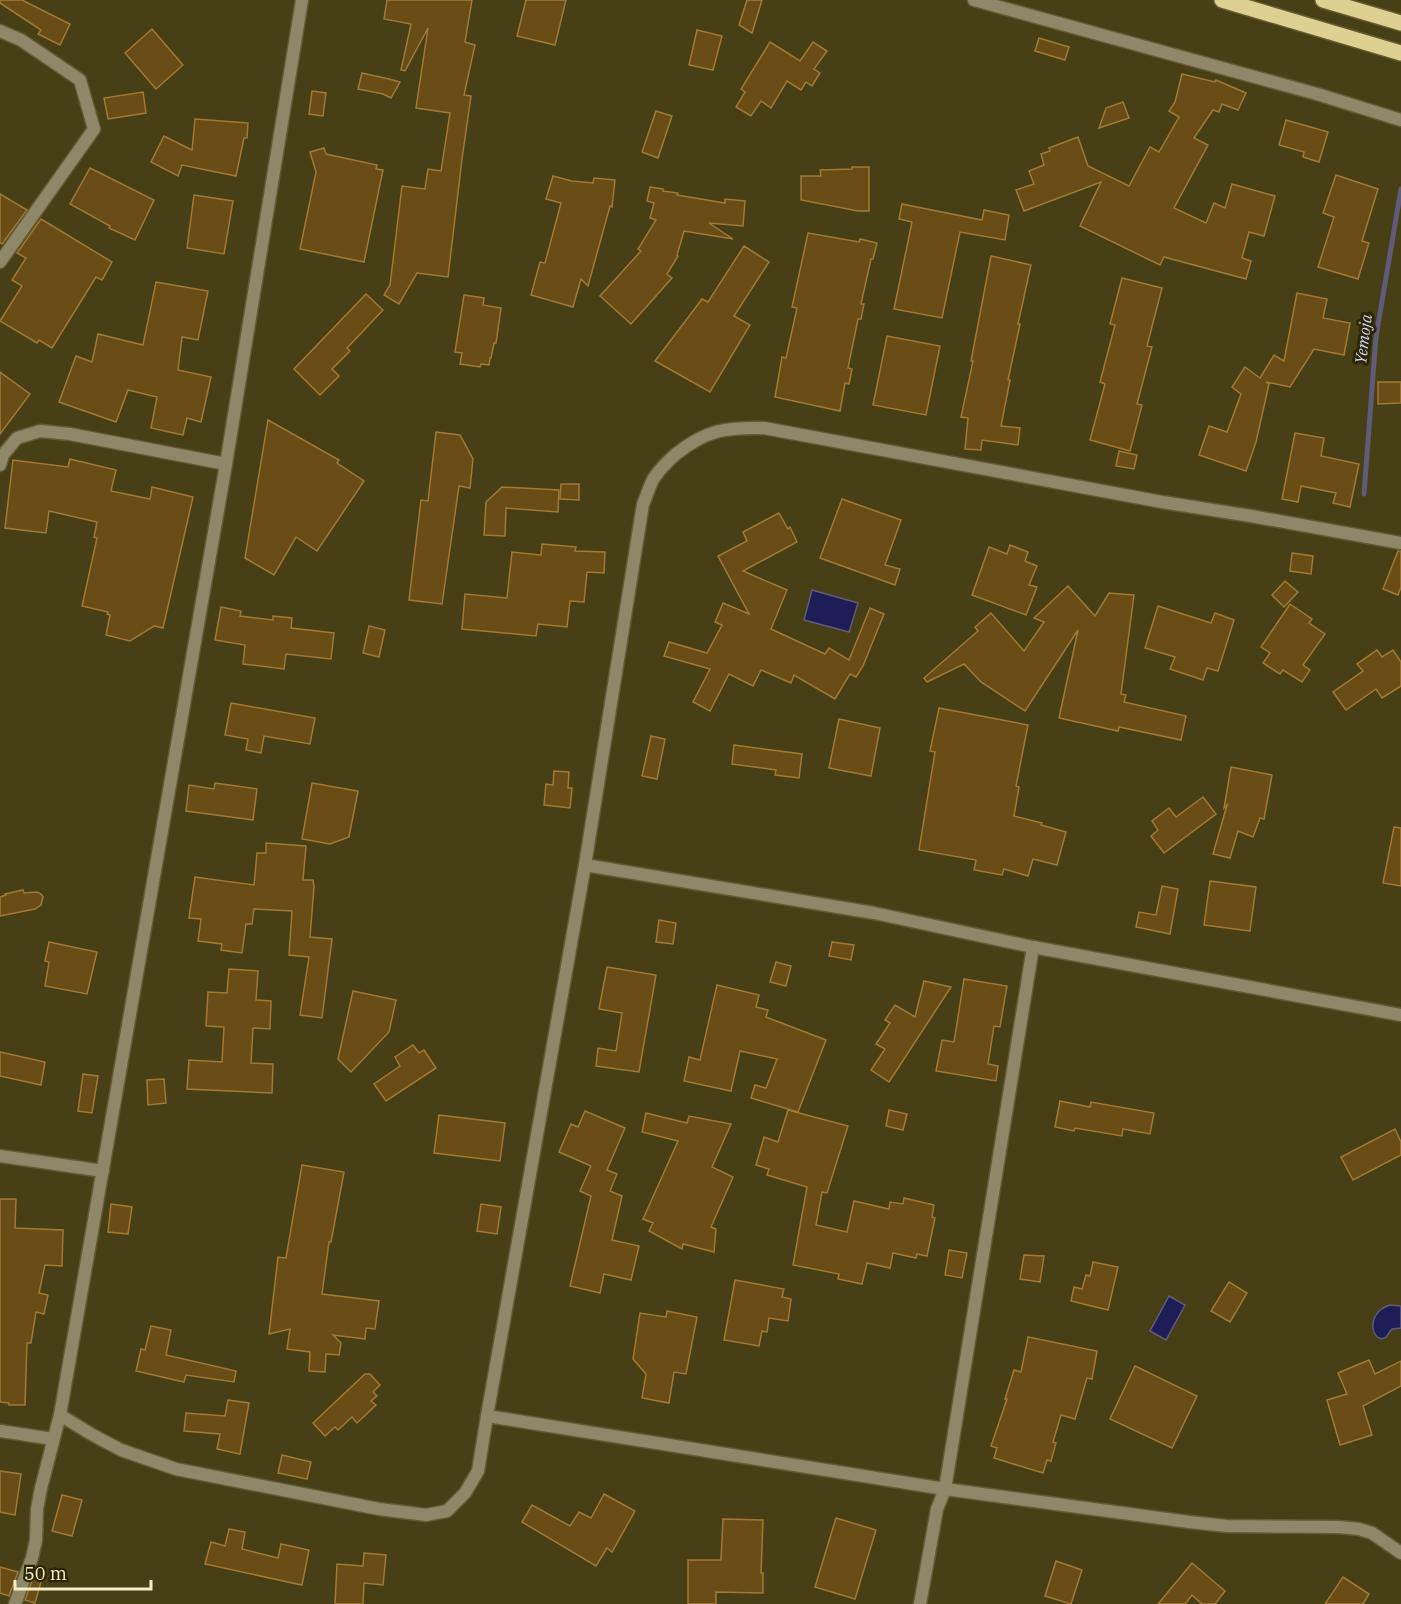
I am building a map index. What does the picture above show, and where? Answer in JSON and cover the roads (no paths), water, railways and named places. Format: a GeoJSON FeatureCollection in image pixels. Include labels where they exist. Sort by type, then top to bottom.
{"type":"FeatureCollection","features":[{"type":"Feature","properties":{"kind":"main road"},"geometry":{"type":"LineString","coordinates":[[1222,0],[1401,53]]}},
{"type":"Feature","properties":{"kind":"main road"},"geometry":{"type":"LineString","coordinates":[[1323,0],[1401,23]]}},
{"type":"Feature","properties":{"kind":"street"},"geometry":{"type":"LineString","coordinates":[[15,1604],[32,1558],[41,1488],[60,1415],[226,464],[302,0]]}},
{"type":"Feature","properties":{"kind":"street"},"geometry":{"type":"LineString","coordinates":[[974,0],[1317,94],[1401,120]]}},
{"type":"Feature","properties":{"kind":"street"},"geometry":{"type":"LineString","coordinates":[[0,32],[21,40],[80,80],[94,129],[0,262]]}},
{"type":"Feature","properties":{"kind":"street"},"geometry":{"type":"LineString","coordinates":[[60,1415],[121,1450],[176,1469],[379,1509],[426,1515],[447,1511],[465,1493],[478,1471],[585,865],[643,504],[652,479],[666,463],[699,438],[719,430],[764,428],[1162,502],[1401,543]]}},
{"type":"Feature","properties":{"kind":"street"},"geometry":{"type":"LineString","coordinates":[[0,465],[3,455],[17,438],[40,431],[69,434],[226,464]]}},
{"type":"Feature","properties":{"kind":"street"},"geometry":{"type":"LineString","coordinates":[[585,865],[874,913],[1033,947],[1401,1015]]}},
{"type":"Feature","properties":{"kind":"street"},"geometry":{"type":"LineString","coordinates":[[920,1604],[937,1509],[945,1489],[1033,947]]}},
{"type":"Feature","properties":{"kind":"street"},"geometry":{"type":"LineString","coordinates":[[0,1156],[103,1171]]}},
{"type":"Feature","properties":{"kind":"street"},"geometry":{"type":"LineString","coordinates":[[487,1416],[945,1489],[1218,1525],[1359,1529],[1372,1533],[1401,1553]]}},
{"type":"Feature","properties":{"kind":"street"},"geometry":{"type":"LineString","coordinates":[[0,1431],[54,1439]]}},
{"type":"Feature","properties":{"kind":"waterway","name":"Yemoja"},"geometry":{"type":"LineString","coordinates":[[1364,494],[1376,337],[1401,189]]}}]}
